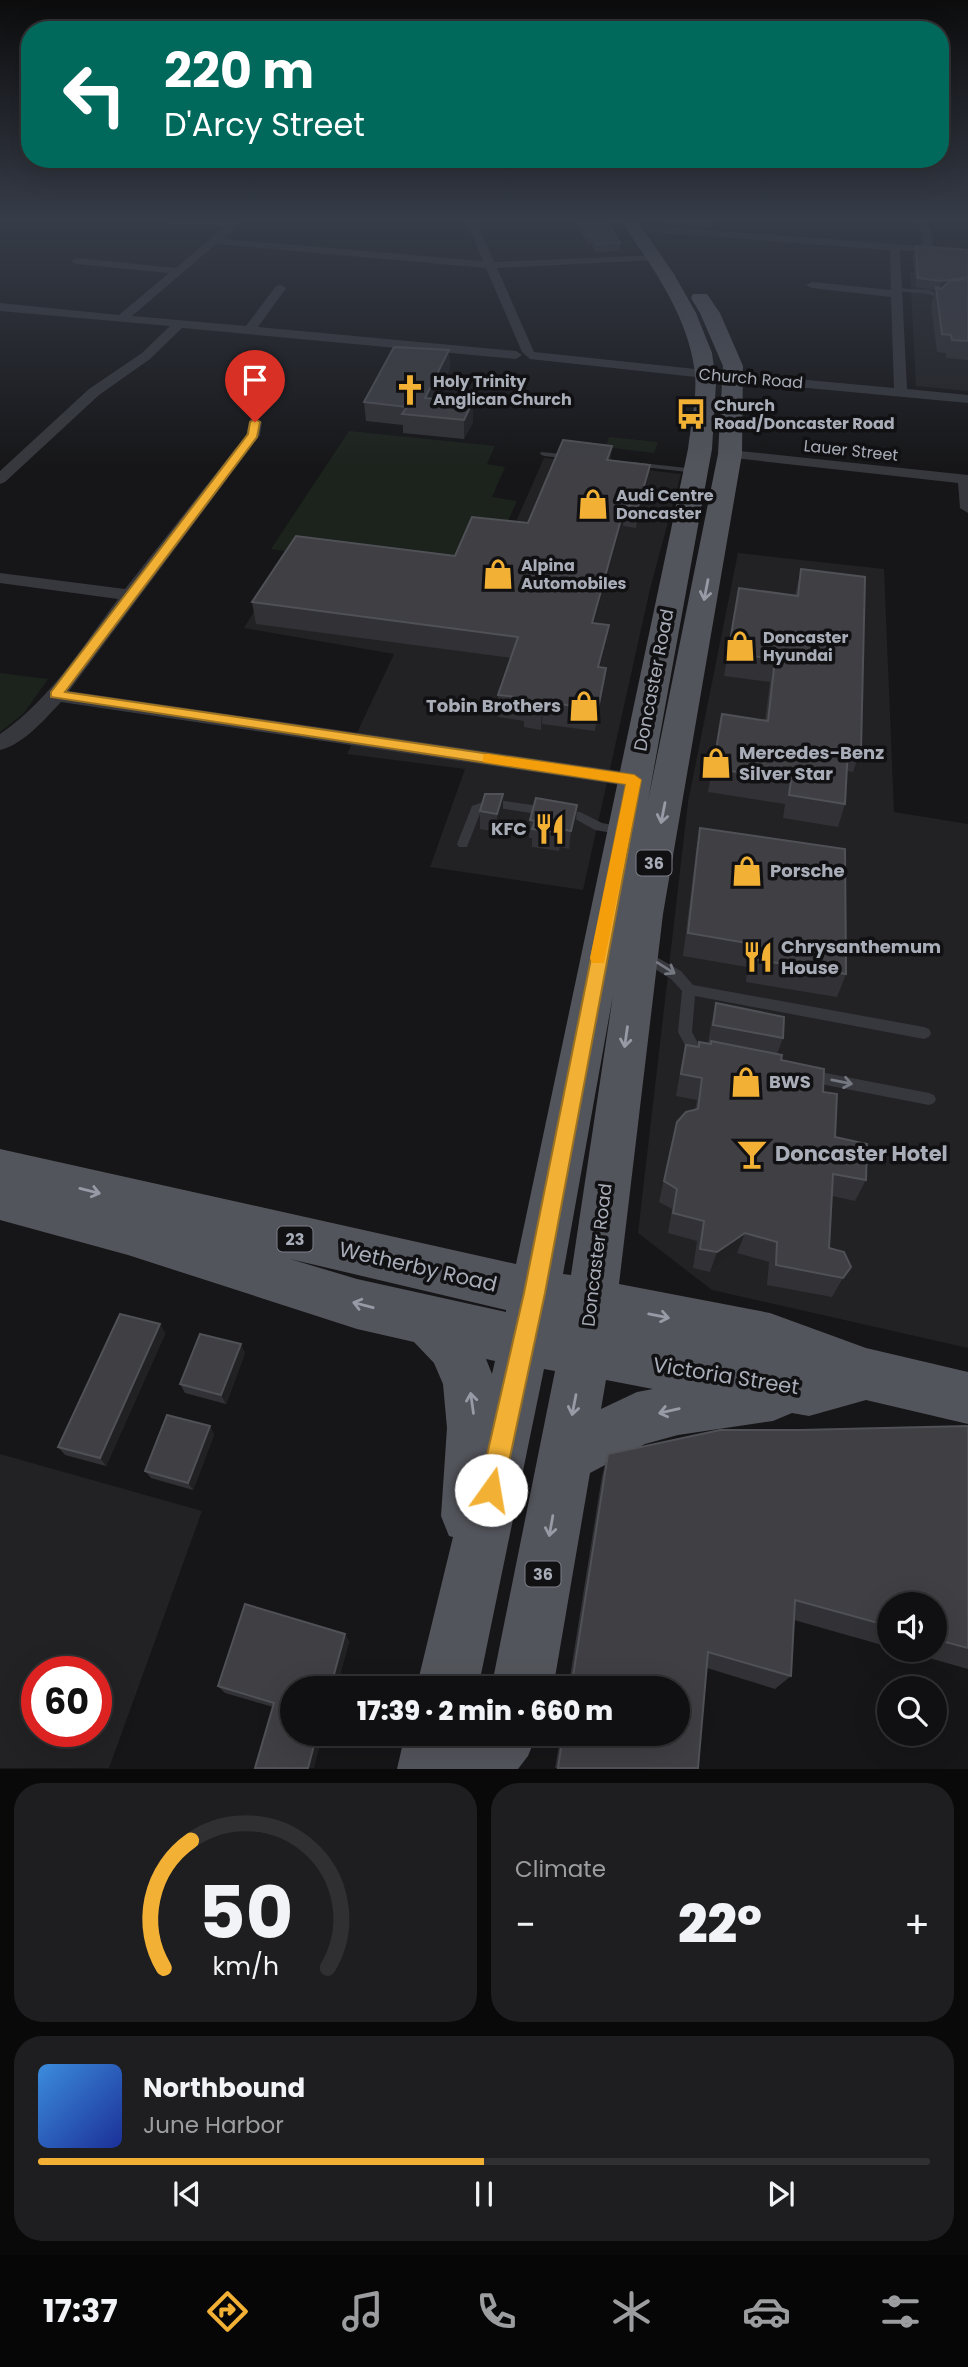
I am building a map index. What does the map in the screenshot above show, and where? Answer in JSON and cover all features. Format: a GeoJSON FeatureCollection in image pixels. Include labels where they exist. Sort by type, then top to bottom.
{"type":"FeatureCollection","features":[{"type":"Feature","properties":{"kind":"main road","name":"Doncaster Road"},"geometry":{"type":"LineString","coordinates":[[450,1676],[530,1317],[630,928],[624,831],[634,780],[699,540],[730,454],[720,375],[682,304]]}},
{"type":"Feature","properties":{"kind":"main road","name":"Doncaster Road"},"geometry":{"type":"LineString","coordinates":[[524,1676],[588,1327],[630,928],[699,540],[696,471],[725,344],[703,304]]}},
{"type":"Feature","properties":{"kind":"main road","name":"Wetherby Road"},"geometry":{"type":"LineString","coordinates":[[0,1170],[530,1317],[588,1327]]}},
{"type":"Feature","properties":{"kind":"main road","name":"Wetherby Road"},"geometry":{"type":"LineString","coordinates":[[0,1199],[128,1233],[345,1300],[429,1322],[530,1317]]}},
{"type":"Feature","properties":{"kind":"main road"},"geometry":{"type":"LineString","coordinates":[[429,1322],[452,1344],[466,1370],[474,1409],[467,1594]]}},
{"type":"Feature","properties":{"kind":"main road","name":"Victoria Street"},"geometry":{"type":"LineString","coordinates":[[588,1327],[770,1338],[866,1374],[968,1398]]}},
{"type":"Feature","properties":{"kind":"main road","name":"Victoria Street"},"geometry":{"type":"LineString","coordinates":[[588,1327],[809,1390],[866,1374]]}},
{"type":"Feature","properties":{"kind":"main road"},"geometry":{"type":"LineString","coordinates":[[564,1458],[637,1419],[678,1409],[809,1390]]}},
{"type":"Feature","properties":{"kind":"main road"},"geometry":{"type":"LineString","coordinates":[[429,1769],[434,1746]]}},
{"type":"Feature","properties":{"kind":"main road"},"geometry":{"type":"LineString","coordinates":[[480,1769],[484,1759],[495,1746]]}},
{"type":"Feature","properties":{"kind":"main road"},"geometry":{"type":"LineString","coordinates":[[508,1769],[512,1746]]}},
{"type":"Feature","properties":{"kind":"street"},"geometry":{"type":"LineString","coordinates":[[121,319],[139,304]]}},
{"type":"Feature","properties":{"kind":"street"},"geometry":{"type":"LineString","coordinates":[[249,331],[269,304]]}},
{"type":"Feature","properties":{"kind":"street"},"geometry":{"type":"LineString","coordinates":[[507,304],[526,354]]}},
{"type":"Feature","properties":{"kind":"street"},"geometry":{"type":"LineString","coordinates":[[897,304],[901,393]]}},
{"type":"Feature","properties":{"kind":"street","name":"Church Road"},"geometry":{"type":"LineString","coordinates":[[1,308],[526,354],[968,399]]}},
{"type":"Feature","properties":{"kind":"street"},"geometry":{"type":"LineString","coordinates":[[0,480],[94,392],[146,356],[179,324]]}},
{"type":"Feature","properties":{"kind":"street"},"geometry":{"type":"LineString","coordinates":[[0,744],[30,722],[56,695],[129,595],[253,435],[255,422]]}},
{"type":"Feature","properties":{"kind":"street","name":"Lauer Street"},"geometry":{"type":"LineString","coordinates":[[730,454],[966,480]]}},
{"type":"Feature","properties":{"kind":"street"},"geometry":{"type":"LineString","coordinates":[[966,480],[968,508]]}},
{"type":"Feature","properties":{"kind":"street"},"geometry":{"type":"LineString","coordinates":[[0,578],[129,595]]}},
{"type":"Feature","properties":{"kind":"street"},"geometry":{"type":"LineString","coordinates":[[56,695],[634,780]]}},
{"type":"Feature","properties":{"kind":"lane"},"geometry":{"type":"LineString","coordinates":[[544,454],[586,459]]}},
{"type":"Feature","properties":{"kind":"lane"},"geometry":{"type":"LineString","coordinates":[[627,463],[696,471]]}},
{"type":"Feature","properties":{"kind":"lane"},"geometry":{"type":"LineString","coordinates":[[463,844],[475,809],[491,803],[580,816],[599,827],[624,831]]}},
{"type":"Feature","properties":{"kind":"lane"},"geometry":{"type":"LineString","coordinates":[[630,928],[689,990],[924,1032]]}},
{"type":"Feature","properties":{"kind":"lane"},"geometry":{"type":"LineString","coordinates":[[689,990],[685,1032],[690,1045],[697,1054],[724,1059]]}},
{"type":"Feature","properties":{"kind":"lane"},"geometry":{"type":"LineString","coordinates":[[792,1072],[929,1099]]}},
{"type":"Feature","properties":{"kind":"shaded area"},"geometry":{"type":"Polygon","coordinates":[[[912,304],[968,304],[968,391],[916,386],[912,304]]]}},
{"type":"Feature","properties":{"kind":"shaded area"},"geometry":{"type":"Polygon","coordinates":[[[349,431],[495,446],[487,464],[505,467],[492,497],[517,501],[499,541],[455,577],[271,549],[349,431]]]}},
{"type":"Feature","properties":{"kind":"shaded area"},"geometry":{"type":"Polygon","coordinates":[[[609,437],[658,442],[654,453],[606,447],[609,437]]]}},
{"type":"Feature","properties":{"kind":"shaded area"},"geometry":{"type":"Polygon","coordinates":[[[544,458],[681,474],[650,589],[583,890],[430,867],[465,769],[347,754],[394,654],[244,628],[290,552],[507,542],[544,458]]]}},
{"type":"Feature","properties":{"kind":"shaded area"},"geometry":{"type":"Polygon","coordinates":[[[738,553],[884,569],[894,812],[968,824],[968,1348],[712,1290],[638,1233],[688,802],[738,553]]]}},
{"type":"Feature","properties":{"kind":"shaded area"},"geometry":{"type":"Polygon","coordinates":[[[0,673],[48,679],[24,713],[0,732],[0,673]]]}},
{"type":"Feature","properties":{"kind":"shaded area"},"geometry":{"type":"Polygon","coordinates":[[[0,1454],[202,1511],[109,1768],[0,1768],[0,1454]]]}},
{"type":"Feature","properties":{"kind":"building"},"geometry":{"type":"Polygon","coordinates":[[[938,304],[968,304],[968,341],[952,340],[951,335],[942,334],[938,304]]]}},
{"type":"Feature","properties":{"kind":"building"},"geometry":{"type":"Polygon","coordinates":[[[394,347],[449,350],[425,398],[472,403],[464,420],[402,414],[407,407],[364,402],[394,347]]]}},
{"type":"Feature","properties":{"kind":"building"},"geometry":{"type":"Polygon","coordinates":[[[563,440],[612,446],[607,460],[650,465],[638,507],[625,505],[592,623],[609,625],[598,667],[606,668],[598,709],[543,702],[542,707],[524,705],[526,698],[498,695],[518,637],[252,602],[296,536],[455,556],[472,517],[528,523],[563,440]]]}},
{"type":"Feature","properties":{"kind":"building"},"geometry":{"type":"Polygon","coordinates":[[[801,569],[865,577],[861,749],[848,747],[845,804],[789,795],[791,781],[713,768],[722,714],[768,721],[775,659],[728,653],[739,588],[798,596],[801,569]]]}},
{"type":"Feature","properties":{"kind":"building"},"geometry":{"type":"Polygon","coordinates":[[[485,794],[503,794],[497,814],[480,811],[485,794]]]}},
{"type":"Feature","properties":{"kind":"building"},"geometry":{"type":"Polygon","coordinates":[[[536,798],[577,805],[571,831],[561,829],[561,833],[532,829],[535,821],[530,820],[536,798]]]}},
{"type":"Feature","properties":{"kind":"building"},"geometry":{"type":"Polygon","coordinates":[[[700,828],[845,849],[846,974],[752,959],[753,944],[688,933],[700,828]]]}},
{"type":"Feature","properties":{"kind":"building"},"geometry":{"type":"Polygon","coordinates":[[[716,1003],[784,1017],[783,1038],[713,1025],[716,1003]]]}},
{"type":"Feature","properties":{"kind":"building"},"geometry":{"type":"Polygon","coordinates":[[[711,1041],[782,1055],[781,1060],[824,1069],[823,1092],[837,1094],[835,1137],[867,1144],[866,1180],[833,1174],[829,1248],[844,1252],[851,1267],[843,1278],[776,1265],[777,1242],[745,1233],[717,1252],[700,1249],[704,1221],[673,1213],[677,1189],[664,1181],[677,1122],[686,1112],[698,1109],[702,1078],[681,1074],[686,1045],[699,1047],[699,1042],[711,1044],[711,1041]]]}},
{"type":"Feature","properties":{"kind":"building"},"geometry":{"type":"Polygon","coordinates":[[[120,1314],[160,1324],[100,1458],[58,1447],[120,1314]]]}},
{"type":"Feature","properties":{"kind":"building"},"geometry":{"type":"Polygon","coordinates":[[[200,1334],[241,1344],[221,1395],[180,1384],[200,1334]]]}},
{"type":"Feature","properties":{"kind":"building"},"geometry":{"type":"Polygon","coordinates":[[[167,1415],[210,1426],[188,1483],[145,1471],[167,1415]]]}},
{"type":"Feature","properties":{"kind":"building"},"geometry":{"type":"Polygon","coordinates":[[[968,1426],[968,1648],[947,1642],[947,1592],[877,1592],[877,1623],[795,1600],[791,1676],[708,1652],[698,1768],[558,1768],[561,1746],[690,1746],[690,1676],[573,1676],[608,1454],[720,1430],[968,1426]]]}},
{"type":"Feature","properties":{"kind":"building"},"geometry":{"type":"Polygon","coordinates":[[[245,1604],[345,1634],[334,1676],[280,1676],[280,1746],[314,1746],[308,1768],[255,1768],[274,1703],[218,1686],[245,1604]]]}},
{"type":"Feature","properties":{"kind":"slow traffic"},"geometry":{"type":"LineString","coordinates":[[488,759],[634,780],[598,958]]}},
{"type":"Feature","properties":{"kind":"place","name":"Holy Trinity Anglican Church"},"geometry":{"type":"Point","coordinates":[410,390]}},
{"type":"Feature","properties":{"kind":"place","name":"Church Road/Doncaster Road"},"geometry":{"type":"Point","coordinates":[691,414]}},
{"type":"Feature","properties":{"kind":"place","name":"Audi Centre Doncaster"},"geometry":{"type":"Point","coordinates":[593,504]}},
{"type":"Feature","properties":{"kind":"place","name":"Alpina Automobiles"},"geometry":{"type":"Point","coordinates":[498,574]}},
{"type":"Feature","properties":{"kind":"place","name":"Doncaster Hyundai"},"geometry":{"type":"Point","coordinates":[740,646]}},
{"type":"Feature","properties":{"kind":"place","name":"Tobin Brothers"},"geometry":{"type":"Point","coordinates":[584,706]}},
{"type":"Feature","properties":{"kind":"place","name":"Mercedes-Benz Silver Star"},"geometry":{"type":"Point","coordinates":[716,763]}},
{"type":"Feature","properties":{"kind":"place","name":"KFC"},"geometry":{"type":"Point","coordinates":[550,829]}},
{"type":"Feature","properties":{"kind":"place","name":"Porsche"},"geometry":{"type":"Point","coordinates":[747,871]}},
{"type":"Feature","properties":{"kind":"place","name":"Chrysanthemum House"},"geometry":{"type":"Point","coordinates":[758,957]}},
{"type":"Feature","properties":{"kind":"place","name":"BWS"},"geometry":{"type":"Point","coordinates":[746,1082]}},
{"type":"Feature","properties":{"kind":"place","name":"Doncaster Hotel"},"geometry":{"type":"Point","coordinates":[752,1154]}},
{"type":"Feature","properties":{"kind":"route"},"geometry":{"type":"LineString","coordinates":[[255,422],[253,435],[129,595],[56,695],[634,780],[535,1293],[491,1490]]}}]}
